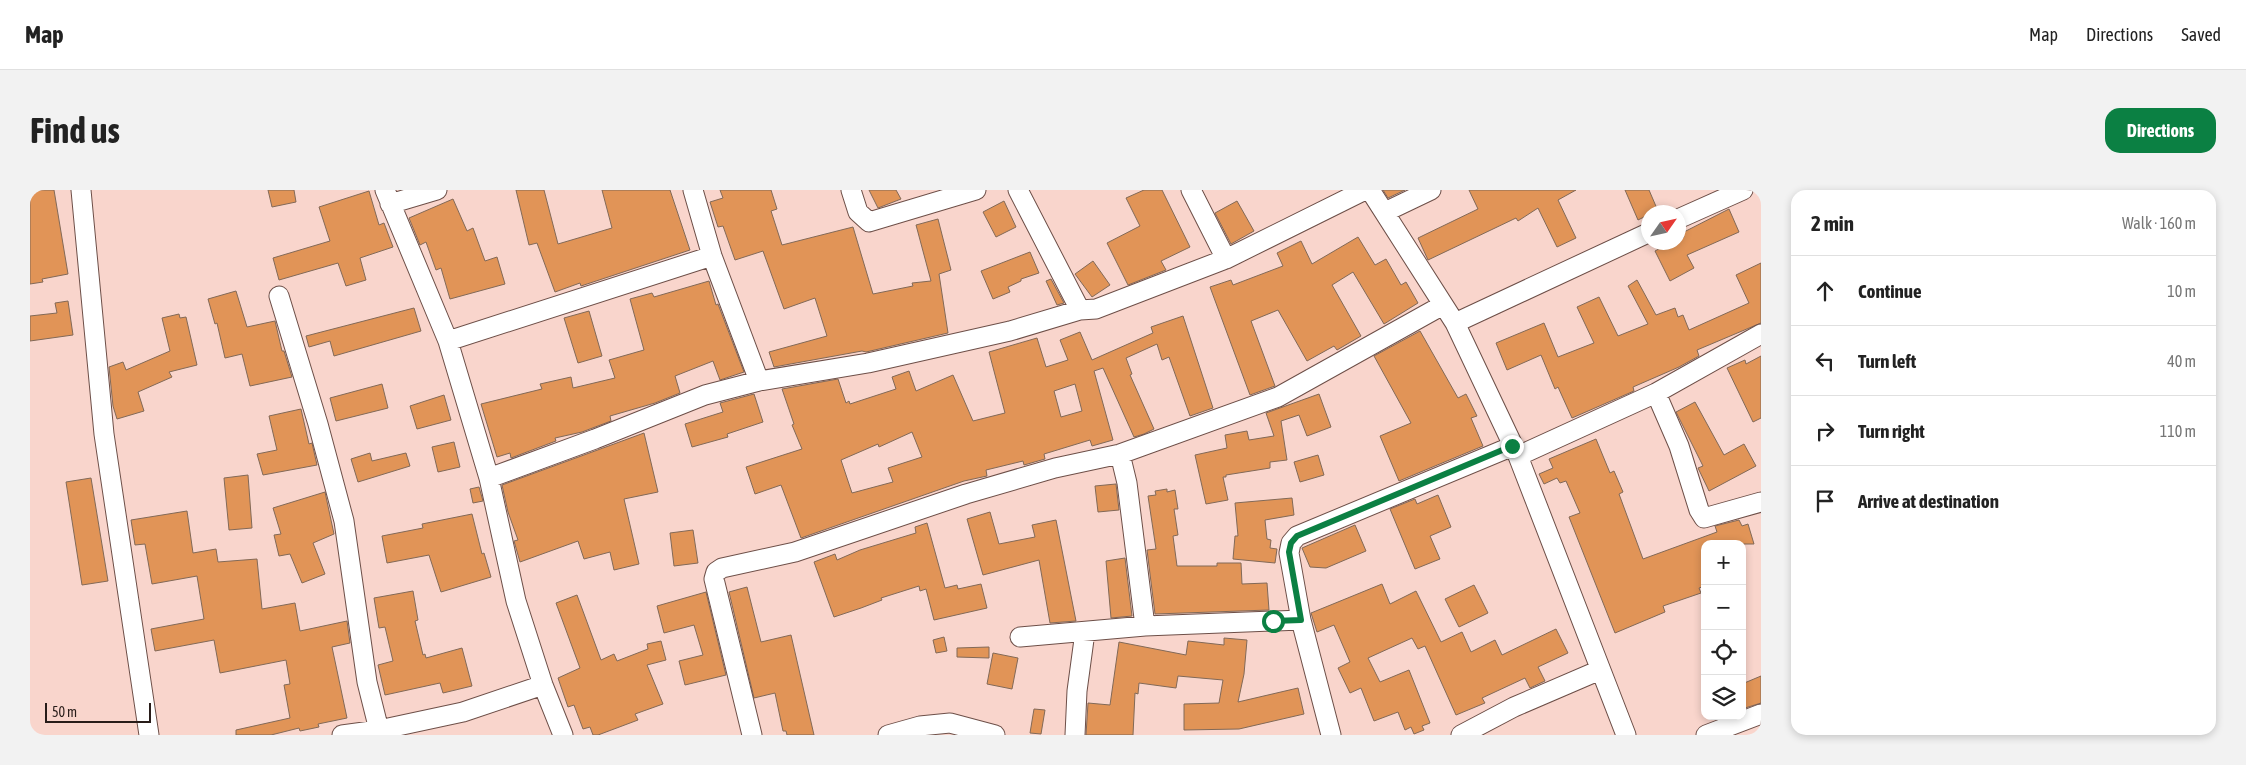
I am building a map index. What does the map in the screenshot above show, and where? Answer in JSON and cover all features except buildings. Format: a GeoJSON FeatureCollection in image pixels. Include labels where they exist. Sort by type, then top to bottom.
{"type":"FeatureCollection","features":[{"type":"Feature","properties":{"kind":"street"},"geometry":{"type":"LineString","coordinates":[[80,190],[104,434],[149,735]]}},
{"type":"Feature","properties":{"kind":"street"},"geometry":{"type":"LineString","coordinates":[[437,190],[388,197],[448,341],[489,478],[516,601],[543,685],[563,735]]}},
{"type":"Feature","properties":{"kind":"street"},"geometry":{"type":"LineString","coordinates":[[693,190],[712,256],[759,381]]}},
{"type":"Feature","properties":{"kind":"street"},"geometry":{"type":"LineString","coordinates":[[851,190],[858,212],[869,222],[976,190]]}},
{"type":"Feature","properties":{"kind":"street"},"geometry":{"type":"LineString","coordinates":[[1018,190],[1080,310]]}},
{"type":"Feature","properties":{"kind":"street"},"geometry":{"type":"LineString","coordinates":[[1191,190],[1226,259]]}},
{"type":"Feature","properties":{"kind":"street"},"geometry":{"type":"LineString","coordinates":[[489,478],[595,439],[705,395],[759,381],[868,363],[1010,331],[1080,310],[1096,309],[1226,259],[1365,190]]}},
{"type":"Feature","properties":{"kind":"street"},"geometry":{"type":"LineString","coordinates":[[1370,190],[1455,323],[1515,451],[1626,735]]}},
{"type":"Feature","properties":{"kind":"street"},"geometry":{"type":"LineString","coordinates":[[1385,212],[1431,190]]}},
{"type":"Feature","properties":{"kind":"street"},"geometry":{"type":"LineString","coordinates":[[1686,215],[1743,190]]}},
{"type":"Feature","properties":{"kind":"street"},"geometry":{"type":"LineString","coordinates":[[1455,323],[1641,236]]}},
{"type":"Feature","properties":{"kind":"street"},"geometry":{"type":"LineString","coordinates":[[448,341],[712,256]]}},
{"type":"Feature","properties":{"kind":"street"},"geometry":{"type":"LineString","coordinates":[[279,296],[318,424],[344,521],[367,682],[379,730]]}},
{"type":"Feature","properties":{"kind":"street"},"geometry":{"type":"LineString","coordinates":[[752,735],[714,580],[716,572],[722,568],[795,552],[966,494],[1054,468],[1120,454],[1278,397],[1443,305]]}},
{"type":"Feature","properties":{"kind":"street"},"geometry":{"type":"LineString","coordinates":[[1331,735],[1301,620],[1289,552],[1291,543],[1297,536],[1515,451],[1656,393],[1761,334]]}},
{"type":"Feature","properties":{"kind":"street"},"geometry":{"type":"LineString","coordinates":[[1656,393],[1679,446],[1704,518],[1718,516],[1761,502]]}},
{"type":"Feature","properties":{"kind":"street"},"geometry":{"type":"LineString","coordinates":[[1120,454],[1127,483],[1145,626]]}},
{"type":"Feature","properties":{"kind":"street"},"geometry":{"type":"LineString","coordinates":[[1020,637],[1145,626],[1301,620]]}},
{"type":"Feature","properties":{"kind":"street"},"geometry":{"type":"LineString","coordinates":[[1075,735],[1076,691],[1085,632]]}},
{"type":"Feature","properties":{"kind":"street"},"geometry":{"type":"LineString","coordinates":[[1461,735],[1514,707],[1600,670]]}},
{"type":"Feature","properties":{"kind":"street"},"geometry":{"type":"LineString","coordinates":[[342,735],[379,730],[462,712],[543,685]]}},
{"type":"Feature","properties":{"kind":"street"},"geometry":{"type":"LineString","coordinates":[[1706,735],[1761,714]]}},
{"type":"Feature","properties":{"kind":"street"},"geometry":{"type":"LineString","coordinates":[[888,735],[920,726],[950,723],[995,735]]}},
{"type":"Feature","properties":{"kind":"route"},"geometry":{"type":"LineString","coordinates":[[1273,621],[1301,620],[1289,552],[1291,543],[1297,536],[1512,446]]}}]}
